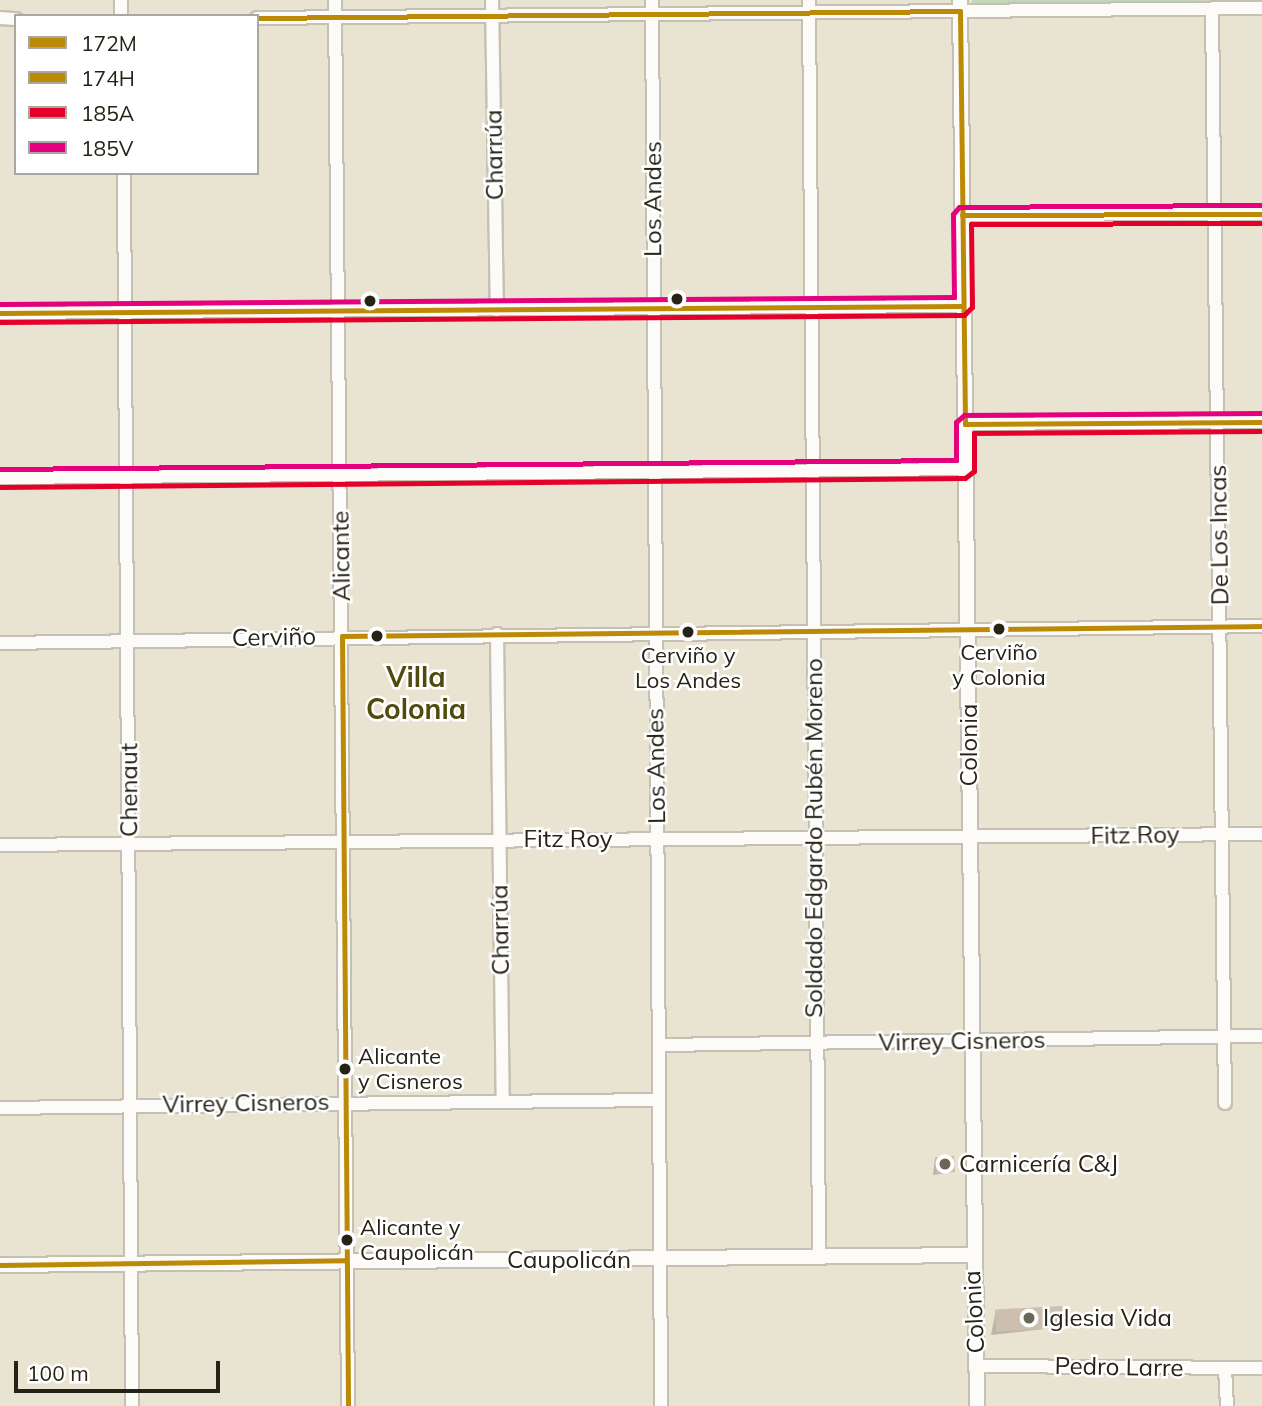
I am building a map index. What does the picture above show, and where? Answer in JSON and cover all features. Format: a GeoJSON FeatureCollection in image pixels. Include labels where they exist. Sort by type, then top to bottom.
{"type":"FeatureCollection","features":[{"type":"Feature","properties":{"kind":"street","name":"Alicante"},"geometry":{"type":"LineString","coordinates":[[335,0],[340,312],[339,475],[346,839],[348,1406]]}},
{"type":"Feature","properties":{"kind":"street","name":"Charrúa"},"geometry":{"type":"LineString","coordinates":[[492,0],[497,310]]}},
{"type":"Feature","properties":{"kind":"street","name":"Los Andes"},"geometry":{"type":"LineString","coordinates":[[652,0],[652,469],[661,1045],[661,1406]]}},
{"type":"Feature","properties":{"kind":"street","name":"Soldado Edgardo Rubén Moreno"},"geometry":{"type":"LineString","coordinates":[[809,0],[809,306],[813,467],[815,1043],[819,1256]]}},
{"type":"Feature","properties":{"kind":"street"},"geometry":{"type":"LineString","coordinates":[[259,18],[809,16],[960,6],[1262,8]]}},
{"type":"Feature","properties":{"kind":"street","name":"Colonia"},"geometry":{"type":"LineString","coordinates":[[960,6],[973,1041],[971,1255],[977,1406]]}},
{"type":"Feature","properties":{"kind":"street","name":"De Los Incas"},"geometry":{"type":"LineString","coordinates":[[1212,9],[1225,1103]]}},
{"type":"Feature","properties":{"kind":"street","name":"Chenaut"},"geometry":{"type":"LineString","coordinates":[[124,175],[132,1406]]}},
{"type":"Feature","properties":{"kind":"street"},"geometry":{"type":"LineString","coordinates":[[962,215],[1262,214]]}},
{"type":"Feature","properties":{"kind":"street"},"geometry":{"type":"LineString","coordinates":[[0,313],[963,306]]}},
{"type":"Feature","properties":{"kind":"street"},"geometry":{"type":"LineString","coordinates":[[965,424],[1262,422]]}},
{"type":"Feature","properties":{"kind":"street"},"geometry":{"type":"LineString","coordinates":[[0,478],[813,467],[965,468]]}},
{"type":"Feature","properties":{"kind":"street","name":"Cerviño"},"geometry":{"type":"LineString","coordinates":[[0,643],[342,636],[1262,626]]}},
{"type":"Feature","properties":{"kind":"street","name":"Charrúa"},"geometry":{"type":"LineString","coordinates":[[497,634],[503,1101]]}},
{"type":"Feature","properties":{"kind":"street","name":"Fitz Roy"},"geometry":{"type":"LineString","coordinates":[[0,845],[346,839],[1262,834]]}},
{"type":"Feature","properties":{"kind":"street","name":"Virrey Cisneros"},"geometry":{"type":"LineString","coordinates":[[661,1045],[1262,1036]]}},
{"type":"Feature","properties":{"kind":"street","name":"Virrey Cisneros"},"geometry":{"type":"LineString","coordinates":[[0,1108],[132,1104],[659,1100]]}},
{"type":"Feature","properties":{"kind":"street","name":"Caupolicán"},"geometry":{"type":"LineString","coordinates":[[0,1265],[971,1255]]}},
{"type":"Feature","properties":{"kind":"street","name":"Pedro Larre"},"geometry":{"type":"LineString","coordinates":[[976,1366],[1262,1368]]}},
{"type":"Feature","properties":{"kind":"street"},"geometry":{"type":"LineString","coordinates":[[1225,1368],[1227,1406]]}},
{"type":"Feature","properties":{"kind":"green space"},"geometry":{"type":"Polygon","coordinates":[[[972,0],[1247,0],[972,5],[972,0]]]}},
{"type":"Feature","properties":{"kind":"building","name":"Carnicería C&J"},"geometry":{"type":"Polygon","coordinates":[[[954,1156],[955,1172],[936,1173],[935,1157],[954,1156]]]}},
{"type":"Feature","properties":{"kind":"building","name":"Iglesia Vida"},"geometry":{"type":"Polygon","coordinates":[[[1062,1306],[1063,1328],[996,1331],[995,1310],[1062,1306]]]}},
{"type":"Feature","properties":{"kind":"transit line","name":"174H"},"geometry":{"type":"LineString","coordinates":[[259,18],[960,11],[965,424],[1262,422]]}},
{"type":"Feature","properties":{"kind":"transit line","name":"185V"},"geometry":{"type":"LineString","coordinates":[[0,304],[954,297],[953,214],[959,207],[1262,205]]}},
{"type":"Feature","properties":{"kind":"transit line","name":"174H"},"geometry":{"type":"LineString","coordinates":[[962,215],[1262,214]]}},
{"type":"Feature","properties":{"kind":"transit line","name":"185A"},"geometry":{"type":"LineString","coordinates":[[0,322],[964,315],[972,307],[971,224],[1262,223]]}},
{"type":"Feature","properties":{"kind":"transit line","name":"174H"},"geometry":{"type":"LineString","coordinates":[[0,313],[963,306]]}},
{"type":"Feature","properties":{"kind":"transit line","name":"185V"},"geometry":{"type":"LineString","coordinates":[[0,469],[956,460],[956,422],[964,415],[1262,413]]}},
{"type":"Feature","properties":{"kind":"transit line","name":"185A"},"geometry":{"type":"LineString","coordinates":[[0,487],[965,478],[974,471],[974,433],[1262,431]]}},
{"type":"Feature","properties":{"kind":"transit line","name":"172M"},"geometry":{"type":"LineString","coordinates":[[342,636],[1262,626]]}},
{"type":"Feature","properties":{"kind":"transit line","name":"172M"},"geometry":{"type":"LineString","coordinates":[[342,636],[348,1406]]}},
{"type":"Feature","properties":{"kind":"transit line","name":"172M"},"geometry":{"type":"LineString","coordinates":[[0,1265],[346,1260]]}},
{"type":"Feature","properties":{"kind":"place","name":"Cerviño y Colonia"},"geometry":{"type":"Point","coordinates":[999,629]}},
{"type":"Feature","properties":{"kind":"place","name":"Cerviño y Los Andes"},"geometry":{"type":"Point","coordinates":[688,632]}},
{"type":"Feature","properties":{"kind":"place","name":"Alicante y Cisneros"},"geometry":{"type":"Point","coordinates":[345,1069]}},
{"type":"Feature","properties":{"kind":"place","name":"Carnicería C&J"},"geometry":{"type":"Point","coordinates":[945,1164]}},
{"type":"Feature","properties":{"kind":"place","name":"Alicante y Caupolicán"},"geometry":{"type":"Point","coordinates":[347,1240]}},
{"type":"Feature","properties":{"kind":"place","name":"Iglesia Vida"},"geometry":{"type":"Point","coordinates":[1029,1318]}},
{"type":"Feature","properties":{"kind":"district","name":"Villa Colonia"},"geometry":{"type":"Point","coordinates":[416,693]}}]}
